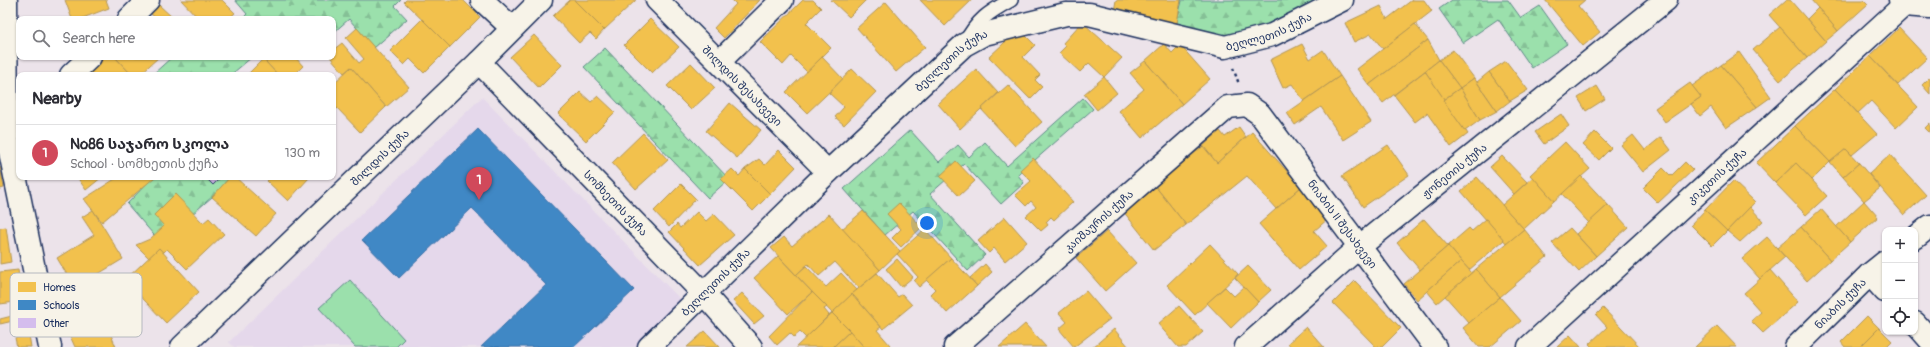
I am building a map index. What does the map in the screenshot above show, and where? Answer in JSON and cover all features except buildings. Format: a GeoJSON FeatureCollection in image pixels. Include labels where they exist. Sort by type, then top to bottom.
{"type":"FeatureCollection","features":[{"type":"Feature","properties":{"kind":"street"},"geometry":{"type":"LineString","coordinates":[[6,0],[13,132],[16,149]]}},
{"type":"Feature","properties":{"kind":"street"},"geometry":{"type":"LineString","coordinates":[[132,16],[148,0]]}},
{"type":"Feature","properties":{"kind":"street"},"geometry":{"type":"LineString","coordinates":[[482,0],[512,28]]}},
{"type":"Feature","properties":{"kind":"street","name":"შილდის ქუჩა"},"geometry":{"type":"LineString","coordinates":[[182,347],[479,62],[541,0]]}},
{"type":"Feature","properties":{"kind":"street","name":"შილდის შესახვევი"},"geometry":{"type":"LineString","coordinates":[[657,0],[828,172]]}},
{"type":"Feature","properties":{"kind":"street"},"geometry":{"type":"LineString","coordinates":[[719,62],[782,0]]}},
{"type":"Feature","properties":{"kind":"street","name":"ბეღლეთის ქუჩა"},"geometry":{"type":"LineString","coordinates":[[649,347],[828,172],[964,45],[984,34],[1066,14],[1079,13],[1089,14],[1225,47],[1272,35],[1342,0]]}},
{"type":"Feature","properties":{"kind":"street","name":"ჟონეთის ქუჩა"},"geometry":{"type":"LineString","coordinates":[[1246,347],[1359,247],[1666,0]]}},
{"type":"Feature","properties":{"kind":"street"},"geometry":{"type":"LineString","coordinates":[[1902,3],[1930,7]]}},
{"type":"Feature","properties":{"kind":"street","name":"კიკეთის ქუჩა"},"geometry":{"type":"LineString","coordinates":[[1530,347],[1902,3]]}},
{"type":"Feature","properties":{"kind":"street"},"geometry":{"type":"LineString","coordinates":[[74,72],[87,60]]}},
{"type":"Feature","properties":{"kind":"street","name":"სომხეთის ქუჩა"},"geometry":{"type":"LineString","coordinates":[[479,62],[703,293],[751,347]]}},
{"type":"Feature","properties":{"kind":"street","name":"ნიაბის II შესახვევი"},"geometry":{"type":"LineString","coordinates":[[1247,105],[1260,114],[1434,347]]}},
{"type":"Feature","properties":{"kind":"street","name":"კაიშაურის ქუჩა"},"geometry":{"type":"LineString","coordinates":[[955,347],[1228,107],[1247,105]]}},
{"type":"Feature","properties":{"kind":"street"},"geometry":{"type":"LineString","coordinates":[[21,180],[37,273]]}},
{"type":"Feature","properties":{"kind":"street"},"geometry":{"type":"LineString","coordinates":[[1918,236],[1930,226]]}},
{"type":"Feature","properties":{"kind":"street"},"geometry":{"type":"LineString","coordinates":[[1877,268],[1882,282]]}},
{"type":"Feature","properties":{"kind":"street","name":"ნიაბის ქუჩა"},"geometry":{"type":"LineString","coordinates":[[1796,347],[1877,268]]}},
{"type":"Feature","properties":{"kind":"street"},"geometry":{"type":"LineString","coordinates":[[1918,326],[1930,340]]}},
{"type":"Feature","properties":{"kind":"street"},"geometry":{"type":"LineString","coordinates":[[48,337],[50,347]]}},
{"type":"Feature","properties":{"kind":"lane"},"geometry":{"type":"LineString","coordinates":[[964,45],[973,27],[980,19],[1011,0]]}},
{"type":"Feature","properties":{"kind":"path"},"geometry":{"type":"LineString","coordinates":[[1225,47],[1247,105]]}},
{"type":"Feature","properties":{"kind":"shaded area"},"geometry":{"type":"Polygon","coordinates":[[[482,97],[685,304],[641,347],[234,347],[229,342],[482,97]]]}},
{"type":"Feature","properties":{"kind":"green space"},"geometry":{"type":"Polygon","coordinates":[[[235,0],[401,0],[395,6],[407,19],[374,48],[349,19],[336,30],[336,16],[245,16],[247,14],[235,0]]]}},
{"type":"Feature","properties":{"kind":"green space"},"geometry":{"type":"Polygon","coordinates":[[[1180,0],[1327,0],[1279,27],[1221,37],[1175,28],[1182,1],[1180,0]]]}},
{"type":"Feature","properties":{"kind":"green space"},"geometry":{"type":"Polygon","coordinates":[[[1452,0],[1508,0],[1521,18],[1540,6],[1567,44],[1532,68],[1498,19],[1463,43],[1439,9],[1452,0]]]}},
{"type":"Feature","properties":{"kind":"green space"},"geometry":{"type":"Polygon","coordinates":[[[605,48],[729,179],[708,198],[584,67],[605,48]]]}},
{"type":"Feature","properties":{"kind":"green space"},"geometry":{"type":"Polygon","coordinates":[[[169,60],[248,60],[234,72],[155,72],[169,60]]]}},
{"type":"Feature","properties":{"kind":"green space"},"geometry":{"type":"Polygon","coordinates":[[[1083,98],[1093,109],[1018,175],[1024,183],[1001,204],[964,164],[930,194],[985,255],[968,271],[913,211],[885,235],[844,189],[910,130],[939,162],[958,145],[969,157],[985,142],[1007,166],[1083,98]]]}},
{"type":"Feature","properties":{"kind":"green space"},"geometry":{"type":"Polygon","coordinates":[[[150,180],[232,180],[160,242],[127,204],[150,180]]]}},
{"type":"Feature","properties":{"kind":"green space"},"geometry":{"type":"Polygon","coordinates":[[[350,280],[404,339],[396,347],[355,347],[319,308],[350,280]]]}},
{"type":"Feature","properties":{"kind":"place","name":"№86 საჯარო სკოლა"},"geometry":{"type":"Point","coordinates":[479,200]}}]}
